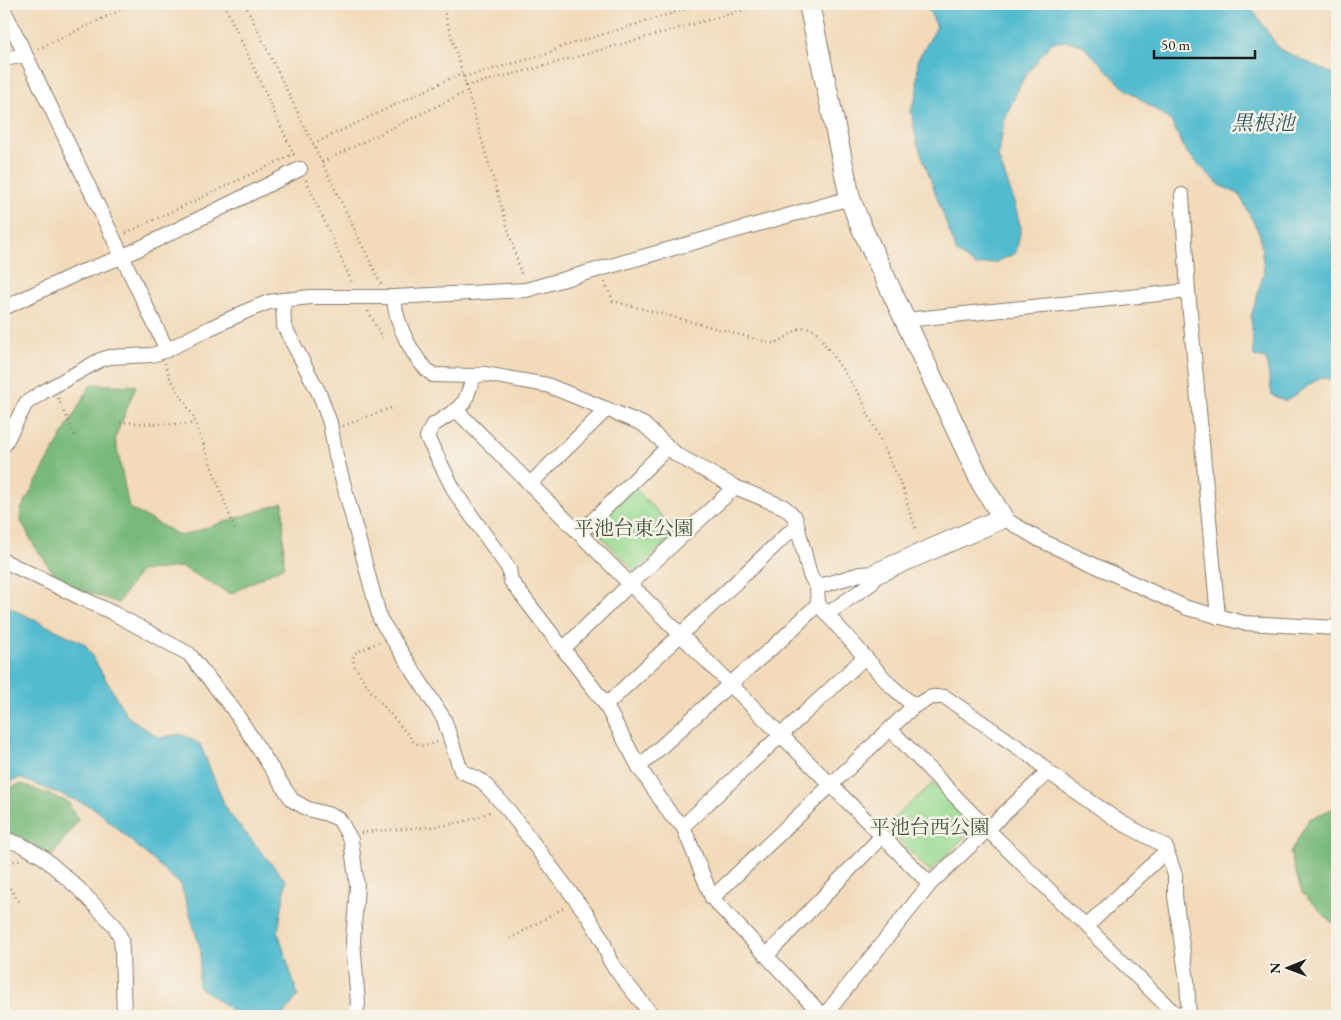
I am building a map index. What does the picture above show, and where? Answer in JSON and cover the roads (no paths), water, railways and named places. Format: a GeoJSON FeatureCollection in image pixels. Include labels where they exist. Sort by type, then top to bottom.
{"type":"FeatureCollection","features":[{"type":"Feature","properties":{"kind":"street"},"geometry":{"type":"LineString","coordinates":[[809,4],[850,198],[859,222],[982,484],[1003,518],[1040,540],[1187,608],[1244,622],[1337,628]]}},
{"type":"Feature","properties":{"kind":"street"},"geometry":{"type":"LineString","coordinates":[[4,10],[122,257],[164,351]]}},
{"type":"Feature","properties":{"kind":"street"},"geometry":{"type":"LineString","coordinates":[[4,59],[25,55]]}},
{"type":"Feature","properties":{"kind":"street"},"geometry":{"type":"LineString","coordinates":[[4,308],[76,274],[122,257],[300,169]]}},
{"type":"Feature","properties":{"kind":"street"},"geometry":{"type":"LineString","coordinates":[[1182,195],[1188,291],[1218,617]]}},
{"type":"Feature","properties":{"kind":"street"},"geometry":{"type":"LineString","coordinates":[[4,445],[26,403],[105,358],[152,355],[164,351],[208,328],[270,302],[311,297],[389,297],[526,290],[850,198]]}},
{"type":"Feature","properties":{"kind":"street"},"geometry":{"type":"LineString","coordinates":[[905,320],[1188,291]]}},
{"type":"Feature","properties":{"kind":"street"},"geometry":{"type":"LineString","coordinates":[[389,297],[411,351],[425,368],[434,375],[474,376],[485,374],[547,385],[643,424],[676,455],[735,487],[784,507],[796,517],[810,575],[817,587],[822,609],[888,684],[914,706]]}},
{"type":"Feature","properties":{"kind":"street"},"geometry":{"type":"LineString","coordinates":[[283,300],[284,326],[320,395],[331,429],[336,456],[380,619],[444,719],[462,770],[482,781],[502,804],[576,900],[603,941],[610,961],[653,1016]]}},
{"type":"Feature","properties":{"kind":"street"},"geometry":{"type":"LineString","coordinates":[[474,376],[465,401],[456,410],[432,426],[427,437],[456,494],[509,569],[511,580],[606,705],[639,767],[671,815],[683,826],[712,898],[823,1016],[930,884],[1048,772]]}},
{"type":"Feature","properties":{"kind":"street"},"geometry":{"type":"LineString","coordinates":[[530,484],[607,409]]}},
{"type":"Feature","properties":{"kind":"street"},"geometry":{"type":"LineString","coordinates":[[456,410],[930,884]]}},
{"type":"Feature","properties":{"kind":"street"},"geometry":{"type":"LineString","coordinates":[[580,533],[668,448]]}},
{"type":"Feature","properties":{"kind":"street"},"geometry":{"type":"LineString","coordinates":[[563,649],[735,487]]}},
{"type":"Feature","properties":{"kind":"street"},"geometry":{"type":"LineString","coordinates":[[817,587],[860,574],[877,573],[1003,518]]}},
{"type":"Feature","properties":{"kind":"street"},"geometry":{"type":"LineString","coordinates":[[606,705],[788,534],[798,527]]}},
{"type":"Feature","properties":{"kind":"street"},"geometry":{"type":"LineString","coordinates":[[4,561],[113,613],[189,654],[233,709],[292,800],[308,809],[340,819],[351,840],[357,886],[353,941],[358,1004],[355,1016]]}},
{"type":"Feature","properties":{"kind":"street"},"geometry":{"type":"LineString","coordinates":[[639,767],[781,640],[822,609],[872,583],[877,573]]}},
{"type":"Feature","properties":{"kind":"street"},"geometry":{"type":"LineString","coordinates":[[683,826],[864,657]]}},
{"type":"Feature","properties":{"kind":"street"},"geometry":{"type":"LineString","coordinates":[[712,898],[914,706],[932,697],[945,697],[1035,759],[1048,772],[1120,822],[1165,846],[1175,875],[1175,896],[1187,981],[1188,1016],[1174,1013],[988,830],[890,729]]}},
{"type":"Feature","properties":{"kind":"street"},"geometry":{"type":"LineString","coordinates":[[767,955],[882,836]]}},
{"type":"Feature","properties":{"kind":"street"},"geometry":{"type":"LineString","coordinates":[[4,839],[22,845],[43,857],[79,889],[114,926],[121,940],[124,1016]]}},
{"type":"Feature","properties":{"kind":"street"},"geometry":{"type":"LineString","coordinates":[[1086,927],[1167,850]]}},
{"type":"Feature","properties":{"kind":"water","name":"黒根池"},"geometry":{"type":"Polygon","coordinates":[[[912,4],[1249,4],[1279,49],[1335,75],[1337,80],[1337,381],[1321,377],[1286,401],[1272,395],[1266,359],[1254,356],[1251,317],[1264,272],[1260,235],[1239,194],[1221,186],[1207,173],[1186,152],[1171,121],[1122,86],[1083,45],[1068,41],[1052,42],[1024,77],[1005,117],[998,157],[1012,195],[1021,228],[1016,253],[996,262],[976,266],[957,253],[917,142],[911,111],[917,93],[918,59],[937,27],[929,10],[912,4]]]}},
{"type":"Feature","properties":{"kind":"water"},"geometry":{"type":"Polygon","coordinates":[[[4,605],[85,644],[127,716],[159,738],[181,734],[200,744],[227,811],[286,881],[278,932],[298,996],[282,1016],[240,1016],[198,986],[201,951],[181,885],[94,808],[20,778],[4,784],[4,605]]]}},
{"type":"Feature","properties":{"kind":"park label","name":"平池台東公園"},"geometry":{"type":"Point","coordinates":[634,528]}},
{"type":"Feature","properties":{"kind":"park label","name":"平池台西公園"},"geometry":{"type":"Point","coordinates":[930,827]}}]}
